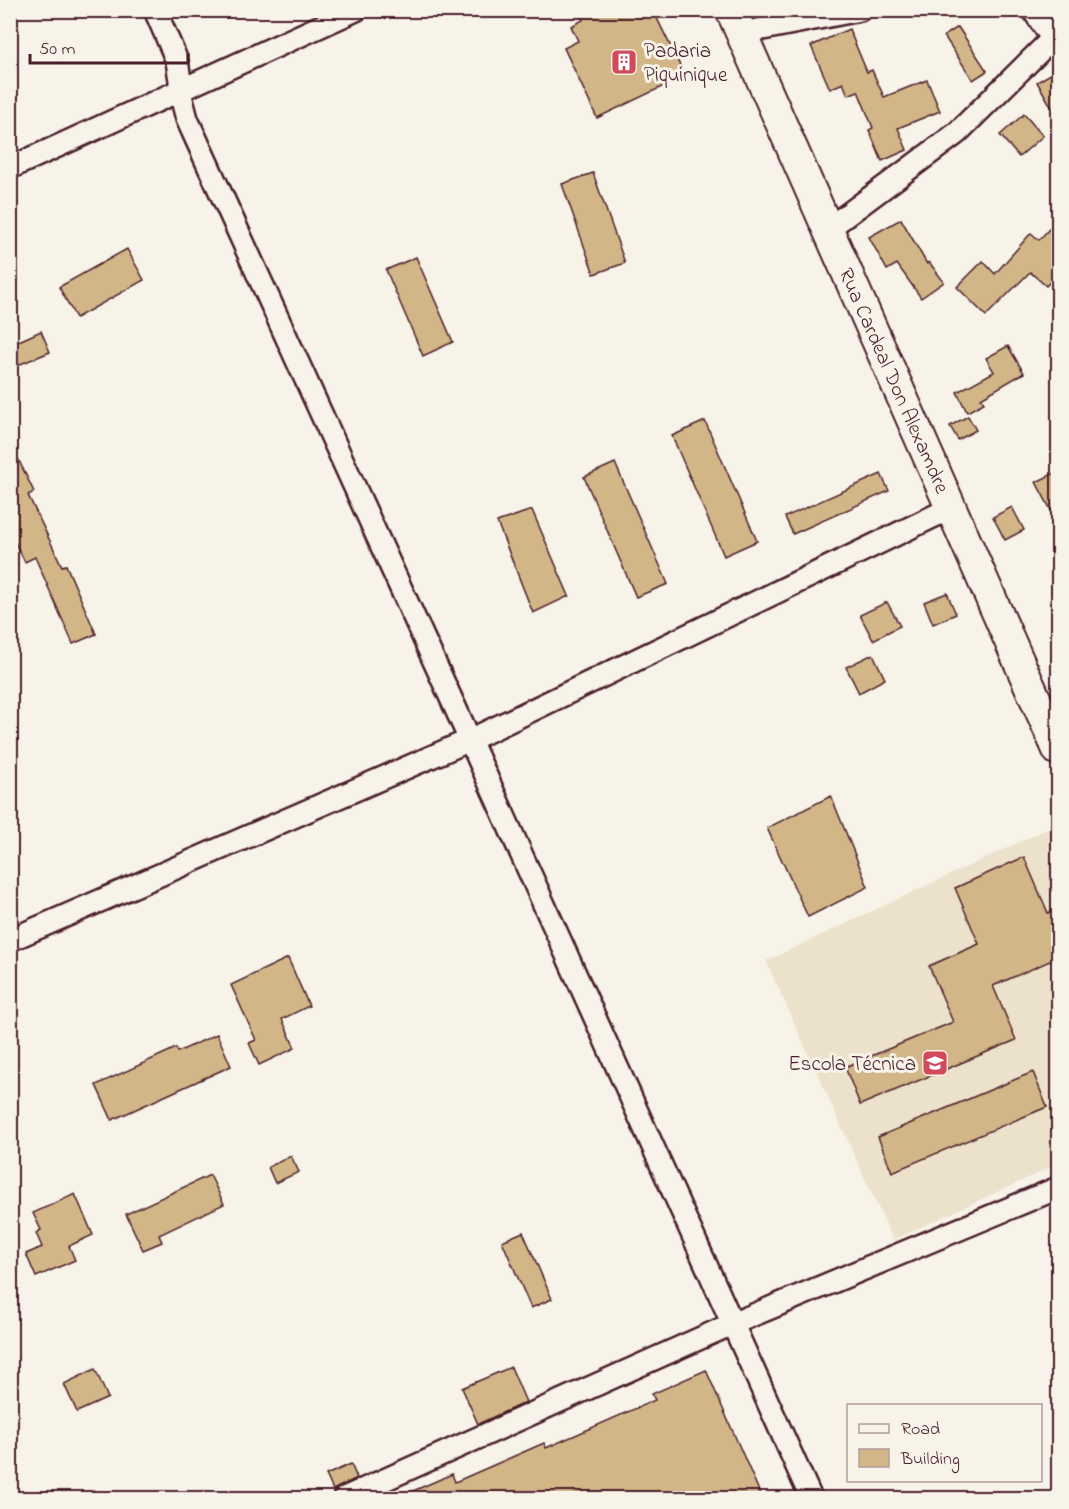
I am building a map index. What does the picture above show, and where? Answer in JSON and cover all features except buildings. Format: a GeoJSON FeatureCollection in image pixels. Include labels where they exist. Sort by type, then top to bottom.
{"type":"FeatureCollection","features":[{"type":"Feature","properties":{"kind":"main road","name":"Rua Cardeal Don Alexamdre"},"geometry":{"type":"LineString","coordinates":[[736,22],[1059,750]]}},
{"type":"Feature","properties":{"kind":"street"},"geometry":{"type":"LineString","coordinates":[[155,10],[177,61],[180,92],[187,119],[470,740],[811,1498]]}},
{"type":"Feature","properties":{"kind":"street"},"geometry":{"type":"LineString","coordinates":[[10,168],[356,10]]}},
{"type":"Feature","properties":{"kind":"street"},"geometry":{"type":"LineString","coordinates":[[736,22],[860,10]]}},
{"type":"Feature","properties":{"kind":"street"},"geometry":{"type":"LineString","coordinates":[[828,229],[957,134],[1056,37],[1033,10]]}},
{"type":"Feature","properties":{"kind":"street"},"geometry":{"type":"LineString","coordinates":[[10,940],[470,740],[951,508]]}},
{"type":"Feature","properties":{"kind":"street"},"geometry":{"type":"LineString","coordinates":[[344,1498],[732,1324],[1059,1188]]}},
{"type":"Feature","properties":{"kind":"shaded area","name":"Escola Técnica"},"geometry":{"type":"Polygon","coordinates":[[[1056,825],[1058,831],[1058,1164],[893,1240],[766,961],[1056,825]]]}},
{"type":"Feature","properties":{"kind":"place","name":"Padaria Piquinique"},"geometry":{"type":"Point","coordinates":[624,62]}},
{"type":"Feature","properties":{"kind":"place","name":"Escola Técnica"},"geometry":{"type":"Point","coordinates":[935,1063]}}]}
